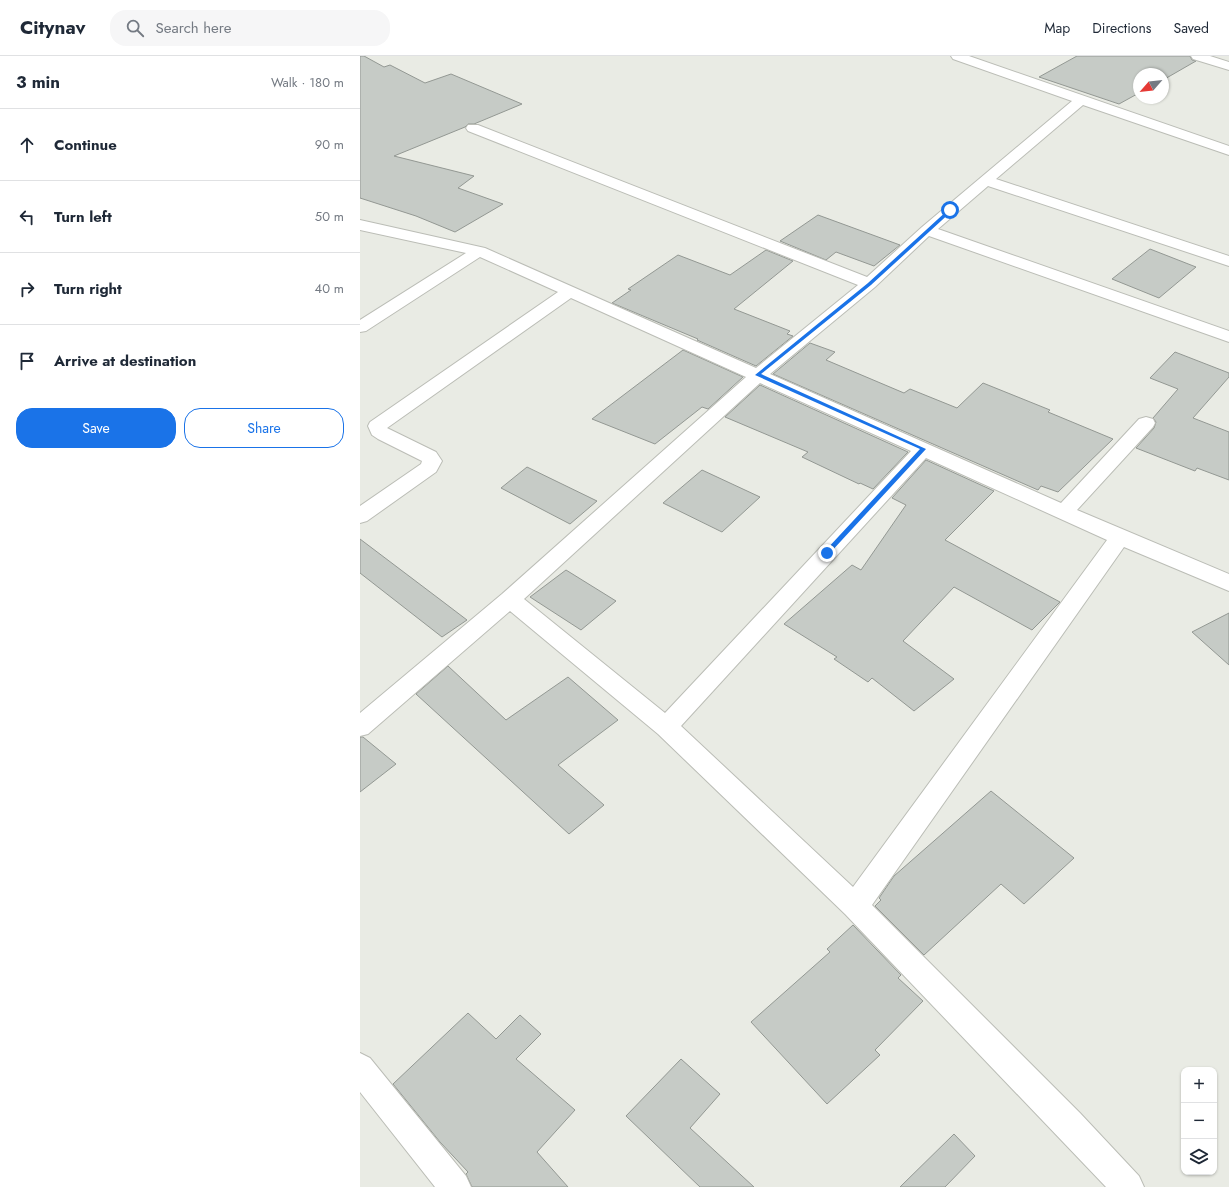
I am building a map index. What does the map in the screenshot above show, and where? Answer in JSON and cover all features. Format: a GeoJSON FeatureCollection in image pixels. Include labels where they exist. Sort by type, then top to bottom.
{"type":"FeatureCollection","features":[{"type":"Feature","properties":{"kind":"street"},"geometry":{"type":"LineString","coordinates":[[957,56],[1082,98],[1229,151]]}},
{"type":"Feature","properties":{"kind":"street"},"geometry":{"type":"LineString","coordinates":[[1197,56],[1229,66]]}},
{"type":"Feature","properties":{"kind":"street"},"geometry":{"type":"LineString","coordinates":[[360,727],[510,599],[758,375],[869,284],[927,230],[1082,98]]}},
{"type":"Feature","properties":{"kind":"street"},"geometry":{"type":"LineString","coordinates":[[473,128],[869,284]]}},
{"type":"Feature","properties":{"kind":"street"},"geometry":{"type":"LineString","coordinates":[[985,180],[1229,261]]}},
{"type":"Feature","properties":{"kind":"street"},"geometry":{"type":"LineString","coordinates":[[360,225],[479,251],[1229,583]]}},
{"type":"Feature","properties":{"kind":"street"},"geometry":{"type":"LineString","coordinates":[[927,230],[1229,337]]}},
{"type":"Feature","properties":{"kind":"street"},"geometry":{"type":"LineString","coordinates":[[360,327],[479,251]]}},
{"type":"Feature","properties":{"kind":"street"},"geometry":{"type":"LineString","coordinates":[[360,516],[429,468],[432,461],[429,456],[379,431],[377,426],[569,292]]}},
{"type":"Feature","properties":{"kind":"street"},"geometry":{"type":"LineString","coordinates":[[1065,511],[1146,423]]}},
{"type":"Feature","properties":{"kind":"street"},"geometry":{"type":"LineString","coordinates":[[666,726],[924,449]]}},
{"type":"Feature","properties":{"kind":"street"},"geometry":{"type":"LineString","coordinates":[[855,906],[1120,536]]}},
{"type":"Feature","properties":{"kind":"street"},"geometry":{"type":"LineString","coordinates":[[510,599],[666,726],[855,906],[1069,1124],[1128,1187]]}},
{"type":"Feature","properties":{"kind":"street"},"geometry":{"type":"LineString","coordinates":[[360,1068],[455,1187]]}},
{"type":"Feature","properties":{"kind":"building"},"geometry":{"type":"Polygon","coordinates":[[[360,56],[364,56],[384,67],[390,65],[425,83],[451,74],[522,104],[474,124],[468,124],[465,127],[394,156],[474,176],[458,188],[503,204],[455,232],[416,216],[360,198],[360,56]]]}},
{"type":"Feature","properties":{"kind":"building"},"geometry":{"type":"Polygon","coordinates":[[[1077,56],[1190,56],[1192,60],[1196,61],[1169,77],[1169,68],[1133,68],[1133,96],[1119,104],[1039,77],[1077,56]]]}},
{"type":"Feature","properties":{"kind":"building"},"geometry":{"type":"Polygon","coordinates":[[[818,215],[900,245],[874,266],[836,252],[826,260],[780,241],[818,215]]]}},
{"type":"Feature","properties":{"kind":"building"},"geometry":{"type":"Polygon","coordinates":[[[1150,249],[1196,267],[1159,298],[1112,279],[1150,249]]]}},
{"type":"Feature","properties":{"kind":"building"},"geometry":{"type":"Polygon","coordinates":[[[766,250],[793,261],[734,309],[790,331],[787,334],[793,336],[756,366],[697,340],[698,339],[612,303],[631,290],[628,289],[678,255],[730,275],[766,250]]]}},
{"type":"Feature","properties":{"kind":"building"},"geometry":{"type":"Polygon","coordinates":[[[810,343],[835,352],[826,360],[904,393],[910,389],[957,408],[983,383],[1050,410],[1048,412],[1113,439],[1058,492],[1041,486],[1038,490],[773,374],[810,343]]]}},
{"type":"Feature","properties":{"kind":"building"},"geometry":{"type":"Polygon","coordinates":[[[683,350],[743,377],[708,409],[702,407],[655,444],[592,419],[683,350]]]}},
{"type":"Feature","properties":{"kind":"building"},"geometry":{"type":"Polygon","coordinates":[[[1175,352],[1229,373],[1229,377],[1193,418],[1229,432],[1229,480],[1197,468],[1195,471],[1136,448],[1154,428],[1156,422],[1153,418],[1178,389],[1150,378],[1175,352]]]}},
{"type":"Feature","properties":{"kind":"building"},"geometry":{"type":"Polygon","coordinates":[[[760,385],[908,452],[873,489],[860,483],[859,484],[802,457],[808,452],[725,417],[760,385]]]}},
{"type":"Feature","properties":{"kind":"building"},"geometry":{"type":"Polygon","coordinates":[[[926,460],[994,491],[945,540],[1060,602],[1032,630],[954,587],[903,641],[954,679],[914,711],[872,678],[868,682],[834,659],[837,657],[784,624],[852,565],[861,570],[906,505],[892,498],[926,460]]]}},
{"type":"Feature","properties":{"kind":"building"},"geometry":{"type":"Polygon","coordinates":[[[527,467],[597,501],[570,524],[501,488],[527,467]]]}},
{"type":"Feature","properties":{"kind":"building"},"geometry":{"type":"Polygon","coordinates":[[[702,470],[760,497],[722,532],[663,503],[702,470]]]}},
{"type":"Feature","properties":{"kind":"building"},"geometry":{"type":"Polygon","coordinates":[[[360,539],[467,620],[442,637],[360,573],[360,539]]]}},
{"type":"Feature","properties":{"kind":"building"},"geometry":{"type":"Polygon","coordinates":[[[566,570],[616,601],[581,630],[530,597],[566,570]]]}},
{"type":"Feature","properties":{"kind":"building"},"geometry":{"type":"Polygon","coordinates":[[[1229,613],[1229,665],[1192,632],[1229,613]]]}},
{"type":"Feature","properties":{"kind":"building"},"geometry":{"type":"Polygon","coordinates":[[[448,666],[506,720],[568,677],[618,720],[558,765],[604,805],[569,834],[416,694],[448,666]]]}},
{"type":"Feature","properties":{"kind":"building"},"geometry":{"type":"Polygon","coordinates":[[[360,737],[363,737],[396,764],[360,792],[360,737]]]}},
{"type":"Feature","properties":{"kind":"building"},"geometry":{"type":"Polygon","coordinates":[[[991,791],[1074,858],[1024,904],[1001,884],[924,955],[875,906],[881,900],[879,898],[894,876],[991,791]]]}},
{"type":"Feature","properties":{"kind":"building"},"geometry":{"type":"Polygon","coordinates":[[[853,925],[901,975],[898,978],[923,1001],[875,1050],[880,1055],[827,1104],[751,1022],[830,952],[827,949],[853,925]]]}},
{"type":"Feature","properties":{"kind":"building"},"geometry":{"type":"Polygon","coordinates":[[[468,1013],[496,1039],[520,1015],[541,1034],[516,1059],[575,1110],[537,1152],[568,1187],[472,1187],[466,1174],[468,1172],[440,1142],[393,1084],[468,1013]]]}},
{"type":"Feature","properties":{"kind":"building"},"geometry":{"type":"Polygon","coordinates":[[[681,1059],[720,1094],[690,1128],[754,1187],[700,1187],[626,1116],[681,1059]]]}},
{"type":"Feature","properties":{"kind":"building"},"geometry":{"type":"Polygon","coordinates":[[[954,1134],[975,1156],[945,1187],[900,1187],[954,1134]]]}},
{"type":"Feature","properties":{"kind":"route"},"geometry":{"type":"LineString","coordinates":[[827,553],[924,449],[758,375],[869,284],[950,210]]}}]}
